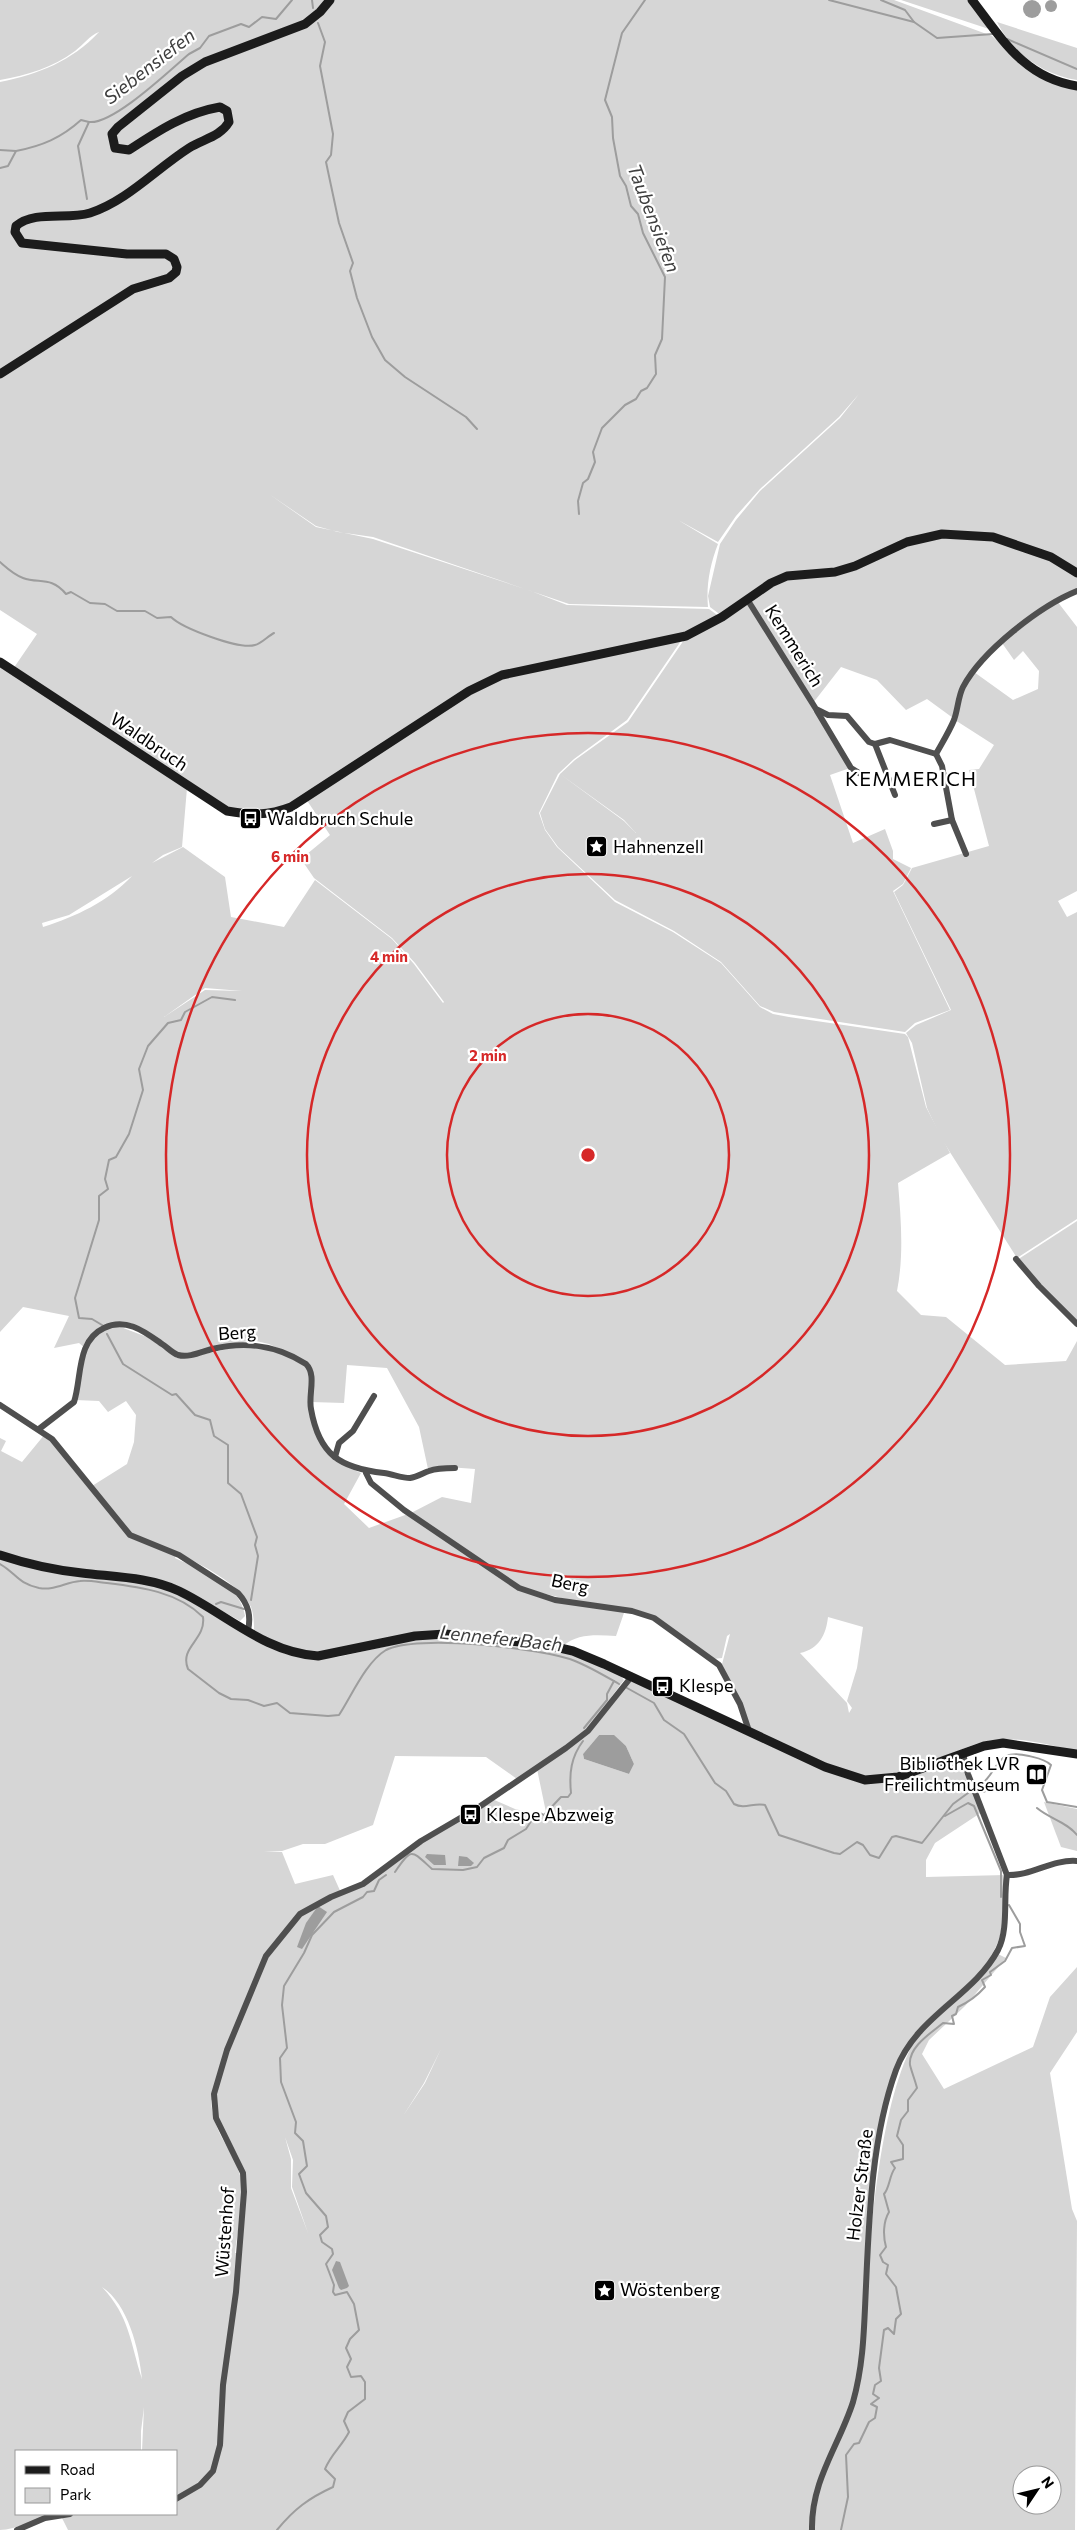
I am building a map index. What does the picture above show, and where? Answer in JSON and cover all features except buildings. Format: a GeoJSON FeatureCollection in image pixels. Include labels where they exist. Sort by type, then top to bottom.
{"type":"FeatureCollection","features":[{"type":"Feature","properties":{"kind":"street"},"geometry":{"type":"LineString","coordinates":[[0,374],[132,289],[169,278],[176,272],[177,267],[174,258],[166,254],[127,254],[22,243],[15,232],[16,226],[26,220],[88,213],[110,204],[190,148],[224,131],[229,122],[226,111],[220,107],[202,110],[174,121],[129,150],[115,148],[112,134],[118,126],[182,76],[205,62],[305,24],[320,12],[330,0]]}},
{"type":"Feature","properties":{"kind":"street"},"geometry":{"type":"LineString","coordinates":[[972,0],[1006,43],[1034,71],[1057,83],[1077,86]]}},
{"type":"Feature","properties":{"kind":"street","name":"Waldbruch"},"geometry":{"type":"LineString","coordinates":[[0,662],[227,811],[252,815],[272,814],[291,807],[468,691],[502,675],[686,636],[722,617],[747,599],[787,576],[835,572],[855,566],[907,542],[942,534],[975,535],[1011,543],[1051,557],[1077,573]]}},
{"type":"Feature","properties":{"kind":"street"},"geometry":{"type":"LineString","coordinates":[[936,754],[954,719],[963,688],[974,672],[1029,618],[1057,600],[1077,591]]}},
{"type":"Feature","properties":{"kind":"street","name":"Kemmerich"},"geometry":{"type":"LineString","coordinates":[[747,599],[851,768],[864,776]]}},
{"type":"Feature","properties":{"kind":"street","name":"Kemmerich"},"geometry":{"type":"LineString","coordinates":[[816,709],[828,715],[847,716],[869,742],[875,744],[894,795]]}},
{"type":"Feature","properties":{"kind":"street"},"geometry":{"type":"LineString","coordinates":[[875,744],[890,740],[936,754],[942,766],[952,820],[966,854]]}},
{"type":"Feature","properties":{"kind":"street"},"geometry":{"type":"LineString","coordinates":[[934,824],[952,820]]}},
{"type":"Feature","properties":{"kind":"street"},"geometry":{"type":"LineString","coordinates":[[1016,1260],[1077,1324]]}},
{"type":"Feature","properties":{"kind":"street","name":"Berg"},"geometry":{"type":"LineString","coordinates":[[39,1429],[74,1402],[85,1349],[90,1338],[104,1327],[117,1323],[131,1324],[176,1354],[184,1356],[230,1346],[259,1345],[271,1347],[299,1360],[310,1368],[310,1408],[319,1437],[325,1448],[352,1468],[408,1478],[431,1470],[455,1468]]}},
{"type":"Feature","properties":{"kind":"street"},"geometry":{"type":"LineString","coordinates":[[335,1457],[339,1443],[353,1431],[374,1396]]}},
{"type":"Feature","properties":{"kind":"street"},"geometry":{"type":"LineString","coordinates":[[0,1405],[22,1421],[39,1429],[59,1446],[130,1535],[179,1555],[238,1593],[243,1599],[250,1617],[248,1630]]}},
{"type":"Feature","properties":{"kind":"street","name":"Berg"},"geometry":{"type":"LineString","coordinates":[[366,1472],[371,1483],[404,1510],[519,1588],[555,1600],[632,1611],[654,1618],[719,1665],[740,1704],[749,1731]]}},
{"type":"Feature","properties":{"kind":"street"},"geometry":{"type":"LineString","coordinates":[[0,1555],[52,1570],[157,1583],[194,1599],[289,1652],[318,1656],[415,1636],[445,1634],[548,1645],[573,1651],[632,1676],[825,1767],[864,1780],[898,1777],[963,1754],[1002,1743],[1077,1754]]}},
{"type":"Feature","properties":{"kind":"street","name":"Wüstenhof"},"geometry":{"type":"LineString","coordinates":[[178,2499],[200,2485],[213,2471],[218,2456],[226,2362],[236,2292],[244,2192],[243,2173],[216,2118],[214,2094],[227,2050],[260,1970],[277,1940],[300,1914],[363,1884],[421,1841],[479,1807],[566,1748],[588,1731],[632,1676]]}},
{"type":"Feature","properties":{"kind":"street"},"geometry":{"type":"LineString","coordinates":[[963,1754],[968,1774],[1007,1875],[1021,1876],[1062,1861],[1077,1861]]}},
{"type":"Feature","properties":{"kind":"street","name":"Holzer Straße"},"geometry":{"type":"LineString","coordinates":[[812,2530],[813,2504],[829,2455],[852,2403],[861,2367],[865,2332],[869,2212],[889,2092],[902,2056],[915,2036],[932,2017],[982,1972],[998,1950],[1002,1935],[1007,1875]]}},
{"type":"Feature","properties":{"kind":"street"},"geometry":{"type":"LineString","coordinates":[[17,2530],[45,2518],[64,2515]]}},
{"type":"Feature","properties":{"kind":"green space"},"geometry":{"type":"Polygon","coordinates":[[[0,0],[326,0],[328,8],[334,0],[894,0],[992,36],[1034,74],[1044,80],[1077,88],[1077,589],[1027,618],[973,671],[953,718],[927,699],[906,710],[877,680],[841,667],[813,703],[850,768],[830,775],[853,843],[885,829],[893,851],[893,859],[911,868],[903,884],[893,891],[950,1010],[915,1023],[905,1032],[774,1012],[760,1006],[721,962],[674,931],[615,900],[558,847],[545,829],[540,813],[560,774],[575,760],[628,722],[686,637],[788,578],[835,573],[942,532],[834,570],[787,574],[722,616],[710,607],[708,596],[708,607],[569,604],[531,591],[567,605],[709,609],[720,617],[685,633],[501,674],[290,805],[273,812],[227,809],[13,669],[37,634],[0,610],[0,82],[28,75],[54,65],[78,51],[99,32],[58,62],[30,73],[0,80],[0,0]],[[859,394],[839,417],[760,489],[736,516],[718,542],[678,520],[718,544],[709,575],[708,596],[720,544],[736,520],[760,491],[840,418],[859,394]],[[269,494],[316,527],[332,530],[316,526],[269,494]],[[343,533],[373,539],[530,591],[373,537],[343,533]],[[560,774],[624,821],[636,833],[624,820],[560,774]]]}},
{"type":"Feature","properties":{"kind":"green space"},"geometry":{"type":"Polygon","coordinates":[[[901,0],[968,0],[989,29],[901,0]]]}},
{"type":"Feature","properties":{"kind":"green space"},"geometry":{"type":"Polygon","coordinates":[[[997,22],[1077,48],[1077,80],[1053,73],[1030,61],[1011,43],[997,22]]]}},
{"type":"Feature","properties":{"kind":"green space"},"geometry":{"type":"Polygon","coordinates":[[[1057,601],[1077,627],[1077,891],[1058,901],[1067,917],[1077,912],[1077,1219],[1017,1258],[941,1138],[927,1108],[912,1043],[906,1033],[916,1025],[951,1010],[894,892],[903,885],[912,868],[989,846],[969,770],[979,769],[994,745],[955,720],[964,688],[974,672],[1013,700],[1038,689],[1039,671],[1023,651],[1014,660],[1002,643],[1057,601]]]}},
{"type":"Feature","properties":{"kind":"green space"},"geometry":{"type":"Polygon","coordinates":[[[683,638],[627,720],[574,759],[558,774],[539,813],[545,830],[557,847],[615,902],[673,932],[721,963],[760,1007],[773,1014],[789,1017],[905,1034],[908,1037],[926,1107],[950,1153],[898,1183],[901,1251],[897,1291],[921,1315],[946,1317],[1005,1365],[1066,1361],[1077,1341],[1077,1751],[1030,1741],[994,1740],[970,1746],[916,1770],[888,1777],[874,1777],[858,1775],[827,1765],[750,1730],[721,1668],[730,1634],[727,1636],[722,1658],[713,1659],[655,1617],[574,1601],[522,1588],[411,1513],[442,1497],[471,1503],[475,1469],[448,1467],[428,1469],[419,1427],[387,1368],[347,1365],[344,1403],[311,1402],[313,1380],[304,1361],[269,1344],[252,1340],[191,1354],[177,1353],[131,1323],[104,1326],[85,1348],[79,1343],[54,1348],[69,1316],[23,1307],[0,1332],[0,665],[187,788],[182,847],[163,855],[152,863],[183,847],[225,877],[231,917],[284,927],[315,880],[392,939],[414,964],[443,1003],[415,963],[392,938],[314,878],[301,859],[330,835],[306,799],[469,693],[501,677],[683,638]],[[132,876],[69,915],[42,923],[43,927],[68,918],[102,901],[132,876]],[[205,988],[164,1017],[205,990],[242,991],[205,988]],[[828,1617],[825,1630],[817,1645],[800,1653],[847,1703],[849,1713],[852,1708],[847,1701],[857,1668],[863,1627],[828,1617]]]}},
{"type":"Feature","properties":{"kind":"green space"},"geometry":{"type":"Polygon","coordinates":[[[1077,1221],[1077,1322],[1017,1260],[1077,1221]]]}},
{"type":"Feature","properties":{"kind":"green space"},"geometry":{"type":"Polygon","coordinates":[[[118,1326],[147,1337],[177,1356],[191,1357],[232,1348],[264,1347],[286,1355],[309,1369],[312,1418],[315,1431],[321,1443],[329,1454],[361,1473],[344,1504],[369,1528],[408,1514],[449,1540],[507,1583],[559,1600],[625,1610],[616,1636],[595,1635],[581,1637],[563,1646],[463,1632],[416,1633],[314,1654],[288,1648],[254,1631],[251,1607],[238,1590],[218,1575],[177,1552],[175,1558],[208,1573],[228,1587],[242,1605],[245,1616],[240,1621],[182,1588],[177,1594],[285,1654],[312,1659],[338,1657],[419,1639],[463,1638],[570,1653],[620,1675],[624,1680],[588,1728],[575,1740],[517,1779],[486,1757],[395,1756],[373,1825],[325,1844],[303,1844],[282,1851],[264,1852],[282,1852],[295,1884],[333,1875],[342,1895],[362,1887],[399,1861],[414,1845],[492,1799],[515,1809],[547,1817],[537,1769],[589,1731],[629,1682],[636,1682],[844,1778],[874,1781],[900,1778],[954,1759],[962,1765],[982,1812],[935,1843],[926,1860],[926,1877],[1005,1875],[1001,1932],[992,1955],[982,1968],[931,2017],[919,2030],[904,2055],[890,2099],[878,2151],[871,2206],[865,2287],[881,2154],[888,2117],[897,2083],[908,2053],[922,2029],[940,2009],[979,1973],[996,1953],[1006,1958],[965,2006],[929,2040],[922,2054],[944,2089],[1033,2047],[1050,1997],[1077,1967],[1077,2032],[1050,2073],[1072,2209],[1077,2221],[1075,2530],[68,2530],[61,2516],[178,2515],[178,2450],[142,2450],[144,2407],[141,2450],[15,2450],[15,2515],[55,2515],[0,2530],[0,1438],[6,1441],[1,1451],[22,1462],[45,1434],[116,1517],[92,1486],[127,1464],[134,1442],[136,1415],[126,1401],[108,1412],[99,1401],[75,1400],[85,1355],[95,1336],[108,1328],[118,1326]],[[599,1735],[583,1754],[584,1759],[629,1774],[634,1764],[626,1746],[613,1735],[599,1735]],[[441,2049],[424,2083],[403,2116],[425,2083],[441,2049]],[[211,2100],[216,2123],[234,2159],[241,2179],[241,2216],[235,2253],[237,2253],[244,2207],[243,2180],[236,2160],[217,2123],[213,2101],[211,2100]],[[285,2137],[291,2159],[291,2188],[308,2233],[292,2187],[293,2160],[285,2137]],[[102,2287],[124,2320],[142,2379],[131,2328],[119,2304],[102,2287]]]}},
{"type":"Feature","properties":{"kind":"green space"},"geometry":{"type":"Polygon","coordinates":[[[1044,1802],[1077,1809],[1077,1851],[1061,1847],[1044,1802]]]}},
{"type":"Feature","properties":{"kind":"shaded area"},"geometry":{"type":"Polygon","coordinates":[[[1028,0],[1036,0],[1041,5],[1039,16],[1028,18],[1023,13],[1023,5],[1028,0]]]}},
{"type":"Feature","properties":{"kind":"shaded area"},"geometry":{"type":"Polygon","coordinates":[[[1049,0],[1053,0],[1057,6],[1053,12],[1049,12],[1045,8],[1045,4],[1049,0]]]}},
{"type":"Feature","properties":{"kind":"shaded area"},"geometry":{"type":"Polygon","coordinates":[[[599,1735],[614,1735],[626,1746],[634,1764],[629,1774],[584,1759],[583,1754],[599,1735]]]}},
{"type":"Feature","properties":{"kind":"shaded area"},"geometry":{"type":"Polygon","coordinates":[[[427,1854],[445,1855],[446,1865],[434,1865],[425,1857],[427,1854]]]}},
{"type":"Feature","properties":{"kind":"shaded area"},"geometry":{"type":"Polygon","coordinates":[[[459,1856],[467,1857],[474,1863],[471,1866],[458,1866],[459,1856]]]}},
{"type":"Feature","properties":{"kind":"shaded area"},"geometry":{"type":"Polygon","coordinates":[[[318,1906],[327,1912],[302,1949],[297,1947],[306,1923],[318,1906]]]}},
{"type":"Feature","properties":{"kind":"shaded area"},"geometry":{"type":"Polygon","coordinates":[[[336,2261],[340,2262],[349,2286],[341,2290],[332,2270],[336,2261]]]}},
{"type":"Feature","properties":{"kind":"waterway","name":"Siebensiefen"},"geometry":{"type":"LineString","coordinates":[[87,199],[78,146],[89,122],[99,121],[126,106],[189,54],[200,48],[209,36],[241,24],[249,27],[262,17],[276,19],[292,0]]}},
{"type":"Feature","properties":{"kind":"waterway"},"geometry":{"type":"LineString","coordinates":[[312,0],[313,8]]}},
{"type":"Feature","properties":{"kind":"waterway","name":"Taubensiefen"},"geometry":{"type":"LineString","coordinates":[[579,514],[578,501],[583,483],[588,479],[595,462],[593,452],[602,428],[625,405],[636,399],[641,391],[647,388],[656,374],[655,355],[662,339],[665,277],[643,233],[638,214],[631,206],[626,186],[620,176],[613,138],[612,117],[605,100],[622,33],[645,0]]}},
{"type":"Feature","properties":{"kind":"waterway"},"geometry":{"type":"LineString","coordinates":[[829,0],[914,22]]}},
{"type":"Feature","properties":{"kind":"waterway"},"geometry":{"type":"LineString","coordinates":[[881,0],[905,10],[914,22],[937,38],[993,34]]}},
{"type":"Feature","properties":{"kind":"waterway"},"geometry":{"type":"LineString","coordinates":[[318,23],[325,42],[320,66],[333,134],[331,155],[326,162],[339,223],[353,263],[350,271],[357,298],[372,337],[385,360],[405,377],[466,417],[477,429]]}},
{"type":"Feature","properties":{"kind":"waterway"},"geometry":{"type":"LineString","coordinates":[[1007,39],[1077,69]]}},
{"type":"Feature","properties":{"kind":"waterway"},"geometry":{"type":"LineString","coordinates":[[0,168],[8,166],[16,151],[34,147],[51,140],[66,132],[81,120],[89,122]]}},
{"type":"Feature","properties":{"kind":"waterway"},"geometry":{"type":"LineString","coordinates":[[0,150],[16,151]]}},
{"type":"Feature","properties":{"kind":"waterway"},"geometry":{"type":"LineString","coordinates":[[0,562],[19,576],[29,580],[50,583],[61,588],[66,594],[71,592],[90,603],[105,604],[117,611],[145,611],[157,618],[171,617],[198,632],[224,641],[247,646],[255,645],[274,633]]}},
{"type":"Feature","properties":{"kind":"waterway"},"geometry":{"type":"LineString","coordinates":[[102,1325],[92,1319],[79,1318],[75,1298],[99,1220],[99,1196],[108,1189],[105,1179],[109,1160],[116,1157],[129,1134],[143,1090],[139,1069],[148,1046],[168,1023],[181,1020],[185,1012],[212,997],[235,1000]]}},
{"type":"Feature","properties":{"kind":"waterway"},"geometry":{"type":"LineString","coordinates":[[107,1334],[123,1364],[172,1395],[176,1394],[195,1415],[210,1420],[214,1436],[228,1445],[228,1483],[241,1494],[257,1537],[255,1545],[258,1556],[251,1600]]}},
{"type":"Feature","properties":{"kind":"waterway","name":"Lennefer Bach"},"geometry":{"type":"LineString","coordinates":[[0,1564],[21,1581],[44,1589],[80,1581],[93,1581],[146,1589],[171,1596],[203,1617],[201,1632],[187,1655],[188,1669],[219,1693],[231,1699],[248,1700],[264,1706],[277,1703],[290,1713],[339,1715],[360,1680],[379,1655],[386,1650],[401,1645],[423,1643],[479,1645],[559,1656],[581,1663],[619,1684]]}},
{"type":"Feature","properties":{"kind":"waterway"},"geometry":{"type":"LineString","coordinates":[[216,1604],[221,1602],[244,1609]]}},
{"type":"Feature","properties":{"kind":"waterway"},"geometry":{"type":"LineString","coordinates":[[584,1728],[607,1700],[607,1694],[614,1681]]}},
{"type":"Feature","properties":{"kind":"waterway","name":"Lennefer Bach"},"geometry":{"type":"LineString","coordinates":[[627,1688],[654,1703],[664,1720],[684,1734],[715,1783],[726,1791],[734,1804],[738,1806],[765,1805],[779,1835],[834,1853],[840,1854],[857,1842],[863,1845],[870,1855],[879,1858],[892,1837],[896,1836],[922,1843],[953,1804],[968,1793]]}},
{"type":"Feature","properties":{"kind":"waterway"},"geometry":{"type":"LineString","coordinates":[[395,1872],[405,1858],[412,1854],[416,1855],[432,1869],[463,1870],[477,1867],[484,1858],[504,1848],[508,1840],[526,1829],[537,1812],[544,1815],[561,1797],[568,1797],[571,1793],[570,1779],[573,1759],[583,1741]]}},
{"type":"Feature","properties":{"kind":"waterway","name":"Lennefer Bach"},"geometry":{"type":"LineString","coordinates":[[980,1786],[1004,1757],[1018,1754],[1029,1756],[1044,1760],[1051,1765],[1042,1790],[1047,1802],[1077,1807]]}},
{"type":"Feature","properties":{"kind":"waterway"},"geometry":{"type":"LineString","coordinates":[[983,1792],[1003,1784]]}},
{"type":"Feature","properties":{"kind":"waterway"},"geometry":{"type":"LineString","coordinates":[[945,1816],[968,1803],[974,1806],[1001,1871],[1001,1897]]}},
{"type":"Feature","properties":{"kind":"waterway"},"geometry":{"type":"LineString","coordinates":[[1037,1808],[1068,1827],[1077,1835]]}},
{"type":"Feature","properties":{"kind":"waterway"},"geometry":{"type":"LineString","coordinates":[[277,2530],[302,2505],[333,2487],[335,2479],[325,2469],[349,2432],[344,2421],[348,2412],[365,2399],[365,2382],[361,2376],[351,2377],[347,2367],[351,2359],[346,2348],[350,2339],[359,2330],[354,2304],[347,2292],[335,2295],[333,2292],[334,2285],[326,2264],[333,2254],[332,2249],[322,2242],[320,2235],[328,2227],[326,2216],[306,2193],[299,2174],[307,2166],[303,2141],[295,2133],[296,2122],[281,2082],[280,2058],[287,2048],[282,2005],[284,1986],[304,1953],[312,1935],[334,1912],[363,1897],[367,1892],[374,1891],[379,1880],[386,1875]]}},
{"type":"Feature","properties":{"kind":"waterway"},"geometry":{"type":"LineString","coordinates":[[841,2530],[848,2497],[846,2455],[854,2444],[859,2443],[869,2422],[875,2418],[877,2407],[871,2404],[879,2398],[873,2394],[875,2385],[881,2381],[879,2368],[884,2330],[888,2328],[894,2334],[896,2319],[901,2314],[896,2287],[886,2274],[888,2265],[883,2262],[880,2255],[886,2247],[884,2229],[889,2212],[884,2194],[895,2168],[891,2162],[903,2159],[903,2145],[897,2136],[901,2120],[908,2111],[908,2100],[917,2088],[910,2065],[910,2058],[916,2046],[932,2031],[943,2023],[954,2024],[952,2016],[956,2014],[958,2007],[973,1998],[985,1987],[982,1980],[991,1975],[990,1972],[1005,1961],[1012,1948],[1025,1946],[1020,1932],[1020,1924],[1009,1905]]}},
{"type":"Feature","properties":{"kind":"place","name":"Waldbruch Schule"},"geometry":{"type":"Point","coordinates":[251,819]}},
{"type":"Feature","properties":{"kind":"place","name":"Hahnenzell"},"geometry":{"type":"Point","coordinates":[597,847]}},
{"type":"Feature","properties":{"kind":"place","name":"Klespe"},"geometry":{"type":"Point","coordinates":[663,1686]}},
{"type":"Feature","properties":{"kind":"place","name":"Bibliothek LVR Freilichtmuseum"},"geometry":{"type":"Point","coordinates":[1036,1774]}},
{"type":"Feature","properties":{"kind":"place","name":"Klespe Abzweig"},"geometry":{"type":"Point","coordinates":[470,1815]}},
{"type":"Feature","properties":{"kind":"place","name":"Wöstenberg"},"geometry":{"type":"Point","coordinates":[604,2290]}},
{"type":"Feature","properties":{"kind":"district","name":"KEMMERICH"},"geometry":{"type":"Point","coordinates":[911,779]}}]}
